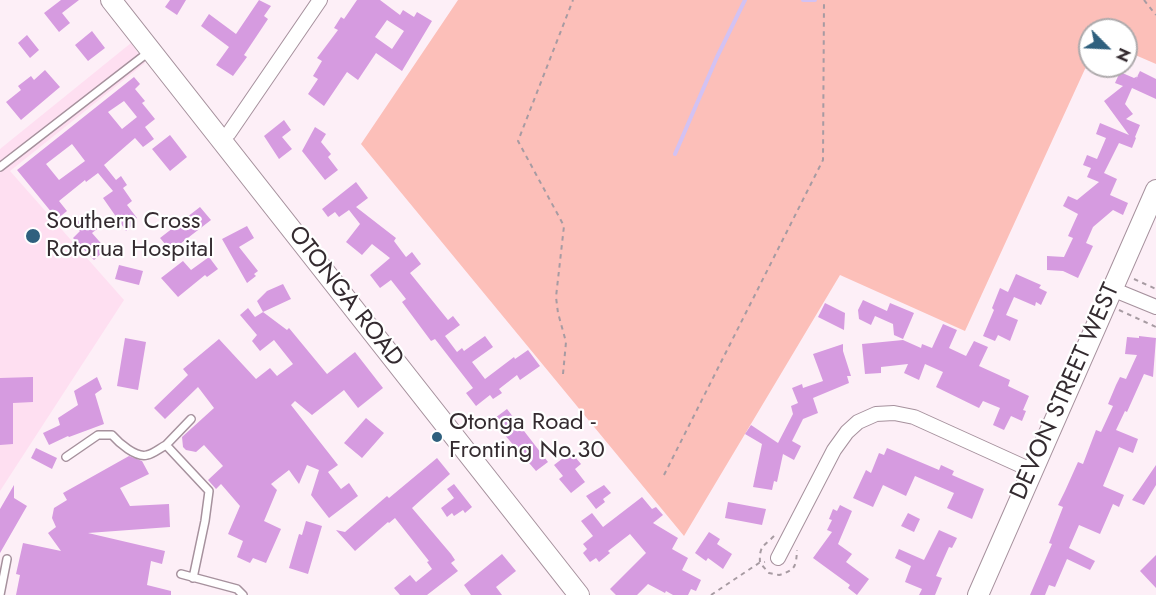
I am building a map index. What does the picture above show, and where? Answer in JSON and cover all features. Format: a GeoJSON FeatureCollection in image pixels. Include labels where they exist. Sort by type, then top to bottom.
{"type":"FeatureCollection","features":[{"type":"Feature","properties":{"kind":"street","name":"OTONGA ROAD"},"geometry":{"type":"LineString","coordinates":[[111,0],[579,595]]}},
{"type":"Feature","properties":{"kind":"street"},"geometry":{"type":"LineString","coordinates":[[221,139],[229,133],[320,0]]}},
{"type":"Feature","properties":{"kind":"street","name":"DEVON STREET WEST"},"geometry":{"type":"LineString","coordinates":[[978,595],[1156,190]]}},
{"type":"Feature","properties":{"kind":"street"},"geometry":{"type":"LineString","coordinates":[[1112,289],[1156,307]]}},
{"type":"Feature","properties":{"kind":"street"},"geometry":{"type":"LineString","coordinates":[[778,558],[834,450],[858,422],[876,414],[894,413],[914,417],[1031,470]]}},
{"type":"Feature","properties":{"kind":"lane"},"geometry":{"type":"LineString","coordinates":[[0,167],[151,50]]}},
{"type":"Feature","properties":{"kind":"lane"},"geometry":{"type":"LineString","coordinates":[[66,457],[98,435],[112,435],[120,444],[143,455],[148,455],[166,445],[191,419]]}},
{"type":"Feature","properties":{"kind":"lane"},"geometry":{"type":"LineString","coordinates":[[166,445],[209,491],[193,578]]}},
{"type":"Feature","properties":{"kind":"lane"},"geometry":{"type":"LineString","coordinates":[[0,595],[7,559]]}},
{"type":"Feature","properties":{"kind":"lane"},"geometry":{"type":"LineString","coordinates":[[181,574],[237,589],[243,595]]}},
{"type":"Feature","properties":{"kind":"path"},"geometry":{"type":"LineString","coordinates":[[563,374],[566,342],[556,297],[564,225],[518,141],[573,0]]}},
{"type":"Feature","properties":{"kind":"path"},"geometry":{"type":"LineString","coordinates":[[664,475],[823,160],[824,0]]}},
{"type":"Feature","properties":{"kind":"path"},"geometry":{"type":"LineString","coordinates":[[1144,0],[1156,15]]}},
{"type":"Feature","properties":{"kind":"path"},"geometry":{"type":"LineString","coordinates":[[1129,277],[1156,289]]}},
{"type":"Feature","properties":{"kind":"path"},"geometry":{"type":"LineString","coordinates":[[1117,309],[1156,327]]}},
{"type":"Feature","properties":{"kind":"path"},"geometry":{"type":"LineString","coordinates":[[775,534],[760,549],[760,563],[772,574],[788,573],[796,565],[798,544]]}},
{"type":"Feature","properties":{"kind":"path"},"geometry":{"type":"LineString","coordinates":[[711,595],[760,563],[778,558]]}},
{"type":"Feature","properties":{"kind":"shaded area"},"geometry":{"type":"Polygon","coordinates":[[[458,0],[1156,0],[1156,64],[1138,56],[1138,18],[1078,18],[1078,78],[1081,78],[965,331],[840,275],[684,536],[361,144],[458,0]]]}},
{"type":"Feature","properties":{"kind":"shaded area","name":"Southern Cross Rotorua Hospital"},"geometry":{"type":"Polygon","coordinates":[[[131,43],[145,63],[10,171],[124,300],[0,491],[0,149],[131,43]]]}},
{"type":"Feature","properties":{"kind":"building"},"geometry":{"type":"Polygon","coordinates":[[[61,0],[79,0],[62,13],[70,23],[59,32],[44,13],[61,0]]]}},
{"type":"Feature","properties":{"kind":"building"},"geometry":{"type":"Polygon","coordinates":[[[170,0],[186,0],[177,15],[165,7],[170,0]]]}},
{"type":"Feature","properties":{"kind":"building"},"geometry":{"type":"Polygon","coordinates":[[[259,0],[271,6],[264,16],[268,19],[244,55],[247,57],[233,76],[216,65],[229,47],[201,26],[209,14],[236,34],[259,0]]]}},
{"type":"Feature","properties":{"kind":"building"},"geometry":{"type":"Polygon","coordinates":[[[357,0],[380,0],[400,15],[403,10],[414,17],[417,12],[432,21],[402,71],[376,53],[358,80],[347,72],[324,106],[308,94],[318,79],[313,76],[322,61],[317,58],[338,30],[334,28],[341,17],[344,19],[357,0]],[[387,20],[375,37],[392,49],[404,31],[387,20]]]}},
{"type":"Feature","properties":{"kind":"building"},"geometry":{"type":"Polygon","coordinates":[[[92,31],[105,48],[88,61],[75,45],[92,31]]]}},
{"type":"Feature","properties":{"kind":"building"},"geometry":{"type":"Polygon","coordinates":[[[27,35],[39,50],[30,58],[18,43],[27,35]]]}},
{"type":"Feature","properties":{"kind":"building"},"geometry":{"type":"Polygon","coordinates":[[[45,70],[60,87],[21,120],[6,102],[21,90],[18,86],[31,76],[34,80],[45,70]]]}},
{"type":"Feature","properties":{"kind":"building"},"geometry":{"type":"Polygon","coordinates":[[[1140,71],[1156,79],[1156,99],[1132,88],[1125,104],[1133,114],[1126,119],[1140,125],[1136,138],[1132,148],[1119,143],[1104,173],[1117,179],[1110,195],[1128,203],[1123,215],[1113,210],[1093,227],[1086,243],[1093,246],[1078,278],[1063,271],[1047,270],[1047,256],[1064,257],[1073,238],[1068,236],[1078,214],[1063,206],[1068,196],[1077,200],[1099,182],[1087,177],[1091,168],[1083,165],[1087,155],[1097,159],[1106,138],[1096,134],[1100,123],[1129,135],[1104,101],[1123,86],[1115,83],[1117,78],[1138,78],[1140,71]]]}},
{"type":"Feature","properties":{"kind":"building"},"geometry":{"type":"Polygon","coordinates":[[[134,77],[140,84],[135,89],[145,101],[142,103],[155,119],[145,127],[154,139],[143,147],[135,138],[104,165],[116,180],[121,176],[127,185],[123,188],[132,201],[127,205],[137,218],[134,220],[136,222],[126,231],[103,198],[113,191],[98,173],[86,182],[85,180],[59,201],[67,211],[57,219],[17,170],[134,77]],[[124,101],[108,112],[122,129],[137,117],[124,101]],[[72,144],[46,164],[59,180],[85,161],[72,144]]]}},
{"type":"Feature","properties":{"kind":"building"},"geometry":{"type":"Polygon","coordinates":[[[284,120],[291,130],[282,137],[292,149],[279,159],[264,136],[284,120]]]}},
{"type":"Feature","properties":{"kind":"building"},"geometry":{"type":"Polygon","coordinates":[[[315,127],[326,134],[321,142],[331,154],[328,157],[338,170],[325,180],[302,151],[315,127]]]}},
{"type":"Feature","properties":{"kind":"building"},"geometry":{"type":"Polygon","coordinates":[[[170,135],[187,157],[170,171],[152,149],[170,135]]]}},
{"type":"Feature","properties":{"kind":"building"},"geometry":{"type":"Polygon","coordinates":[[[356,182],[368,198],[356,207],[396,238],[394,241],[406,257],[412,252],[421,264],[410,273],[448,320],[453,316],[460,325],[445,336],[457,352],[462,348],[464,351],[485,336],[493,347],[472,362],[485,379],[514,357],[515,359],[528,350],[540,366],[520,380],[517,375],[499,389],[502,393],[493,399],[490,395],[476,406],[466,393],[473,388],[435,339],[431,341],[402,302],[406,299],[391,280],[380,288],[370,275],[390,258],[372,244],[362,255],[346,242],[360,224],[349,210],[339,217],[335,212],[328,217],[322,209],[356,182]]]}},
{"type":"Feature","properties":{"kind":"building"},"geometry":{"type":"Polygon","coordinates":[[[200,207],[211,220],[171,251],[160,238],[200,207]]]}},
{"type":"Feature","properties":{"kind":"building"},"geometry":{"type":"Polygon","coordinates":[[[85,215],[97,229],[92,233],[106,249],[94,260],[73,238],[80,231],[74,225],[85,215]]]}},
{"type":"Feature","properties":{"kind":"building"},"geometry":{"type":"Polygon","coordinates":[[[247,226],[254,238],[239,247],[258,271],[254,274],[256,276],[247,283],[222,239],[247,226]]]}},
{"type":"Feature","properties":{"kind":"building"},"geometry":{"type":"Polygon","coordinates":[[[209,257],[218,269],[207,277],[205,275],[178,297],[161,278],[183,261],[191,270],[209,257]]]}},
{"type":"Feature","properties":{"kind":"building"},"geometry":{"type":"Polygon","coordinates":[[[119,265],[143,271],[139,285],[115,279],[119,265]]]}},
{"type":"Feature","properties":{"kind":"building"},"geometry":{"type":"Polygon","coordinates":[[[1016,274],[1041,285],[1039,288],[1047,292],[1041,305],[1036,302],[1035,306],[1014,297],[1006,315],[1018,320],[1010,341],[998,335],[995,341],[983,336],[1000,288],[1008,292],[1016,274]]]}},
{"type":"Feature","properties":{"kind":"building"},"geometry":{"type":"Polygon","coordinates":[[[283,284],[291,299],[263,312],[257,301],[267,291],[283,284]]]}},
{"type":"Feature","properties":{"kind":"building"},"geometry":{"type":"Polygon","coordinates":[[[863,300],[887,311],[890,303],[914,313],[903,339],[894,335],[893,324],[875,316],[871,325],[859,319],[858,310],[863,300]]]}},
{"type":"Feature","properties":{"kind":"building"},"geometry":{"type":"Polygon","coordinates":[[[825,303],[845,313],[844,330],[818,317],[825,303]]]}},
{"type":"Feature","properties":{"kind":"building"},"geometry":{"type":"Polygon","coordinates":[[[248,308],[255,317],[263,312],[287,330],[289,328],[327,374],[355,352],[383,388],[358,408],[344,390],[312,415],[295,401],[291,405],[338,465],[328,472],[341,489],[349,483],[358,496],[329,518],[311,495],[319,470],[307,465],[299,484],[289,470],[271,484],[277,490],[264,521],[281,529],[266,563],[253,558],[250,563],[237,557],[243,541],[228,534],[240,506],[221,484],[216,489],[208,480],[223,466],[204,445],[196,452],[183,447],[182,437],[214,408],[198,387],[165,419],[154,408],[188,375],[183,369],[219,339],[256,379],[270,368],[277,376],[293,364],[274,340],[260,351],[252,341],[257,335],[240,315],[248,308]]]}},
{"type":"Feature","properties":{"kind":"building"},"geometry":{"type":"Polygon","coordinates":[[[943,324],[957,330],[949,348],[966,356],[974,341],[988,347],[979,366],[1010,380],[1008,386],[1029,396],[1023,410],[1026,411],[1022,421],[1011,416],[1004,430],[993,425],[1000,408],[983,401],[979,408],[936,387],[943,372],[925,364],[919,380],[904,373],[908,364],[881,367],[881,373],[865,374],[862,344],[903,340],[921,348],[922,344],[932,348],[943,324]]]}},
{"type":"Feature","properties":{"kind":"building"},"geometry":{"type":"Polygon","coordinates":[[[1139,336],[1156,338],[1153,377],[1144,374],[1116,430],[1138,439],[1133,453],[1119,447],[1103,486],[1124,495],[1119,507],[1113,504],[1100,534],[1079,525],[1069,548],[1095,561],[1090,570],[1067,559],[1055,587],[1049,585],[1045,595],[1030,595],[1052,544],[1049,543],[1063,507],[1058,505],[1078,462],[1083,464],[1096,430],[1101,432],[1113,406],[1108,404],[1120,377],[1126,379],[1137,355],[1125,354],[1127,337],[1139,338],[1139,336]]]}},
{"type":"Feature","properties":{"kind":"building"},"geometry":{"type":"Polygon","coordinates":[[[125,338],[146,342],[138,390],[117,386],[125,338]]]}},
{"type":"Feature","properties":{"kind":"building"},"geometry":{"type":"Polygon","coordinates":[[[843,344],[851,376],[847,376],[849,383],[813,398],[818,413],[803,419],[792,441],[801,446],[794,460],[783,454],[777,482],[774,481],[772,490],[753,487],[762,444],[745,434],[751,425],[778,443],[793,414],[791,406],[798,403],[792,388],[802,384],[803,388],[823,381],[813,354],[843,344]]]}},
{"type":"Feature","properties":{"kind":"building"},"geometry":{"type":"Polygon","coordinates":[[[33,377],[33,402],[13,403],[13,444],[0,445],[0,378],[33,377]]]}},
{"type":"Feature","properties":{"kind":"building"},"geometry":{"type":"Polygon","coordinates":[[[97,377],[102,389],[95,394],[104,424],[49,445],[43,433],[60,425],[58,418],[78,405],[74,391],[97,377]]]}},
{"type":"Feature","properties":{"kind":"building"},"geometry":{"type":"Polygon","coordinates":[[[507,409],[548,462],[536,471],[503,433],[505,431],[495,418],[507,409]]]}},
{"type":"Feature","properties":{"kind":"building"},"geometry":{"type":"Polygon","coordinates":[[[366,418],[384,433],[362,458],[344,443],[366,418]]]}},
{"type":"Feature","properties":{"kind":"building"},"geometry":{"type":"Polygon","coordinates":[[[36,448],[57,458],[52,469],[31,458],[36,448]]]}},
{"type":"Feature","properties":{"kind":"building"},"geometry":{"type":"Polygon","coordinates":[[[887,448],[939,470],[941,465],[954,471],[952,475],[984,489],[972,519],[947,508],[954,493],[915,476],[906,496],[883,485],[873,507],[853,498],[866,470],[871,473],[879,453],[884,455],[887,448]]]}},
{"type":"Feature","properties":{"kind":"building"},"geometry":{"type":"Polygon","coordinates":[[[571,452],[581,464],[575,469],[585,482],[571,493],[559,479],[563,476],[554,465],[571,452]]]}},
{"type":"Feature","properties":{"kind":"building"},"geometry":{"type":"Polygon","coordinates":[[[129,456],[142,461],[149,474],[120,488],[130,506],[169,504],[170,527],[88,533],[165,551],[162,564],[151,561],[147,585],[171,591],[171,595],[16,595],[20,575],[16,574],[23,543],[61,551],[48,533],[56,527],[52,518],[54,508],[67,500],[63,493],[129,456]]]}},
{"type":"Feature","properties":{"kind":"building"},"geometry":{"type":"Polygon","coordinates":[[[437,458],[450,474],[412,508],[451,554],[455,560],[451,563],[458,571],[427,595],[400,595],[394,588],[410,575],[416,582],[432,569],[427,562],[429,561],[395,518],[355,551],[336,530],[345,532],[437,458]]]}},
{"type":"Feature","properties":{"kind":"building"},"geometry":{"type":"Polygon","coordinates":[[[1156,465],[1156,485],[1144,505],[1132,500],[1156,465]]]}},
{"type":"Feature","properties":{"kind":"building"},"geometry":{"type":"Polygon","coordinates":[[[454,484],[472,507],[465,513],[463,510],[454,516],[452,513],[447,517],[441,508],[454,498],[447,489],[454,484]]]}},
{"type":"Feature","properties":{"kind":"building"},"geometry":{"type":"Polygon","coordinates":[[[14,485],[14,498],[27,506],[0,553],[0,509],[14,485]]]}},
{"type":"Feature","properties":{"kind":"building"},"geometry":{"type":"Polygon","coordinates":[[[604,485],[611,493],[596,509],[586,496],[604,485]]]}},
{"type":"Feature","properties":{"kind":"building"},"geometry":{"type":"Polygon","coordinates":[[[642,497],[652,509],[656,507],[663,515],[653,523],[678,538],[672,549],[688,558],[682,570],[701,580],[696,591],[691,589],[688,595],[673,595],[648,584],[637,595],[616,595],[610,589],[646,553],[630,534],[608,551],[610,553],[599,562],[596,558],[590,562],[583,553],[587,549],[583,544],[593,536],[581,521],[592,513],[603,527],[642,497]]]}},
{"type":"Feature","properties":{"kind":"building"},"geometry":{"type":"Polygon","coordinates":[[[728,502],[766,509],[762,525],[725,518],[728,502]]]}},
{"type":"Feature","properties":{"kind":"building"},"geometry":{"type":"Polygon","coordinates":[[[840,505],[852,511],[838,544],[852,554],[846,562],[869,579],[857,595],[848,588],[850,585],[813,558],[832,532],[827,530],[832,520],[829,519],[833,509],[837,511],[840,505]]]}},
{"type":"Feature","properties":{"kind":"building"},"geometry":{"type":"Polygon","coordinates":[[[908,513],[920,519],[914,532],[901,526],[908,513]]]}},
{"type":"Feature","properties":{"kind":"building"},"geometry":{"type":"Polygon","coordinates":[[[306,521],[322,526],[308,574],[289,568],[299,534],[302,535],[306,521]]]}},
{"type":"Feature","properties":{"kind":"building"},"geometry":{"type":"Polygon","coordinates":[[[939,530],[957,538],[952,548],[949,547],[936,576],[942,578],[935,595],[919,595],[922,589],[905,582],[911,566],[895,558],[899,549],[924,560],[939,530]]]}},
{"type":"Feature","properties":{"kind":"building"},"geometry":{"type":"Polygon","coordinates":[[[709,532],[720,539],[717,544],[732,554],[723,569],[708,558],[706,561],[695,553],[709,532]]]}},
{"type":"Feature","properties":{"kind":"building"},"geometry":{"type":"Polygon","coordinates":[[[502,554],[516,571],[496,587],[502,595],[471,595],[464,585],[502,554]]]}},
{"type":"Feature","properties":{"kind":"building"},"geometry":{"type":"Polygon","coordinates":[[[1156,555],[1156,588],[1140,571],[1156,555]]]}},
{"type":"Feature","properties":{"kind":"waterway"},"geometry":{"type":"LineString","coordinates":[[675,154],[717,57],[745,0]]}},
{"type":"Feature","properties":{"kind":"waterway"},"geometry":{"type":"LineString","coordinates":[[803,0],[815,0]]}},
{"type":"Feature","properties":{"kind":"place","name":"Southern Cross Rotorua Hospital"},"geometry":{"type":"Point","coordinates":[33,236]}},
{"type":"Feature","properties":{"kind":"place","name":"Otonga Road - Fronting No.30"},"geometry":{"type":"Point","coordinates":[437,437]}}]}
